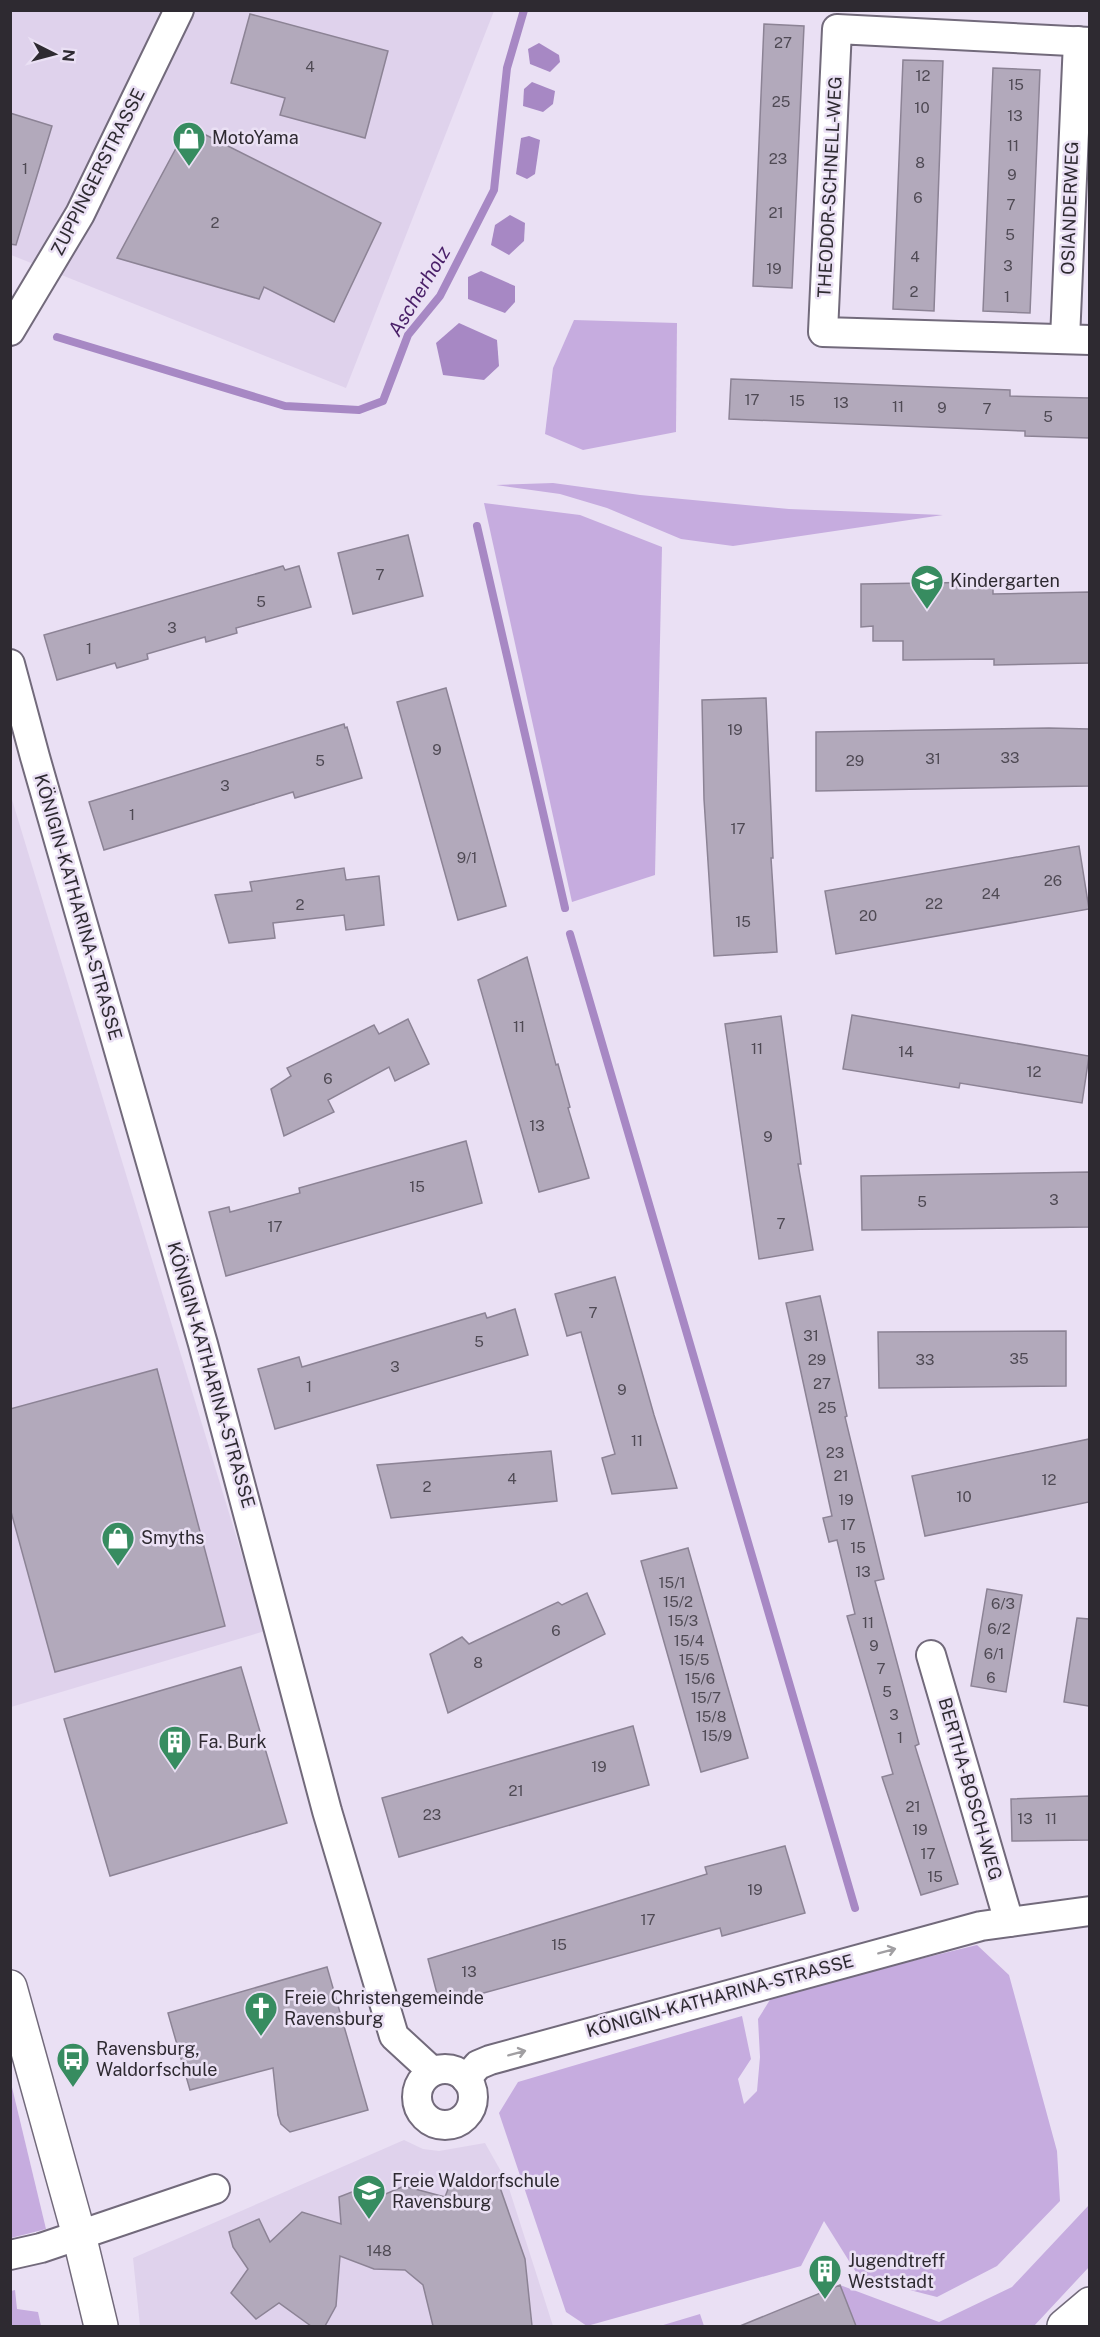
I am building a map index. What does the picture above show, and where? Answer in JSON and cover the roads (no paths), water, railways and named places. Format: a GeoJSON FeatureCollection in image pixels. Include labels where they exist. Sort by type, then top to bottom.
{"type":"FeatureCollection","features":[{"type":"Feature","properties":{"kind":"street","name":"ZUPPINGERSTRASSE"},"geometry":{"type":"LineString","coordinates":[[10,331],[80,214],[179,10]]}},
{"type":"Feature","properties":{"kind":"street","name":"THEODOR-SCHNELL-WEG"},"geometry":{"type":"LineString","coordinates":[[1077,340],[823,332],[837,29],[1084,41]]}},
{"type":"Feature","properties":{"kind":"street","name":"OSIANDERWEG"},"geometry":{"type":"LineString","coordinates":[[1077,340],[1084,41]]}},
{"type":"Feature","properties":{"kind":"street","name":"KÖNIGIN-KATHARINA-STRASSE"},"geometry":{"type":"LineString","coordinates":[[10,664],[238,1473],[327,1811],[394,2036],[432,2072]]}},
{"type":"Feature","properties":{"kind":"street","name":"BERTHA-BOSCH-WEG"},"geometry":{"type":"LineString","coordinates":[[931,1655],[1009,1922]]}},
{"type":"Feature","properties":{"kind":"street","name":"KÖNIGIN-KATHARINA-STRASSE"},"geometry":{"type":"LineString","coordinates":[[466,2079],[478,2066],[490,2060],[981,1926],[1089,1911]]}},
{"type":"Feature","properties":{"kind":"street"},"geometry":{"type":"LineString","coordinates":[[10,1987],[79,2235],[101,2326]]}},
{"type":"Feature","properties":{"kind":"street"},"geometry":{"type":"LineString","coordinates":[[438,2069],[451,2069],[466,2079],[472,2096],[468,2112],[456,2122],[440,2124],[426,2118],[417,2103],[416,2094],[424,2077],[438,2069]]}},
{"type":"Feature","properties":{"kind":"street"},"geometry":{"type":"LineString","coordinates":[[10,2255],[79,2235],[215,2189]]}},
{"type":"Feature","properties":{"kind":"street"},"geometry":{"type":"LineString","coordinates":[[1064,2326],[1089,2304]]}},
{"type":"Feature","properties":{"kind":"waterway","name":"Ascherholz"},"geometry":{"type":"LineString","coordinates":[[57,337],[285,406],[359,410],[383,401],[408,335],[440,296],[494,190],[507,68],[524,10]]}},
{"type":"Feature","properties":{"kind":"waterway"},"geometry":{"type":"LineString","coordinates":[[477,526],[565,908]]}},
{"type":"Feature","properties":{"kind":"waterway"},"geometry":{"type":"LineString","coordinates":[[570,934],[855,1908]]}},
{"type":"Feature","properties":{"kind":"place","name":"MotoYama"},"geometry":{"type":"Point","coordinates":[189,167]}},
{"type":"Feature","properties":{"kind":"place","name":"Kindergarten"},"geometry":{"type":"Point","coordinates":[927,610]}},
{"type":"Feature","properties":{"kind":"place","name":"Smyths"},"geometry":{"type":"Point","coordinates":[118,1567]}},
{"type":"Feature","properties":{"kind":"place","name":"Fa. Burk"},"geometry":{"type":"Point","coordinates":[175,1771]}},
{"type":"Feature","properties":{"kind":"place","name":"Freie Christengemeinde Ravensburg"},"geometry":{"type":"Point","coordinates":[261,2037]}},
{"type":"Feature","properties":{"kind":"place","name":"Ravensburg, Waldorfschule"},"geometry":{"type":"Point","coordinates":[73,2088]}},
{"type":"Feature","properties":{"kind":"place","name":"Freie Waldorfschule Ravensburg"},"geometry":{"type":"Point","coordinates":[369,2220]}},
{"type":"Feature","properties":{"kind":"place","name":"Jugendtreff Weststadt"},"geometry":{"type":"Point","coordinates":[825,2300]}}]}
